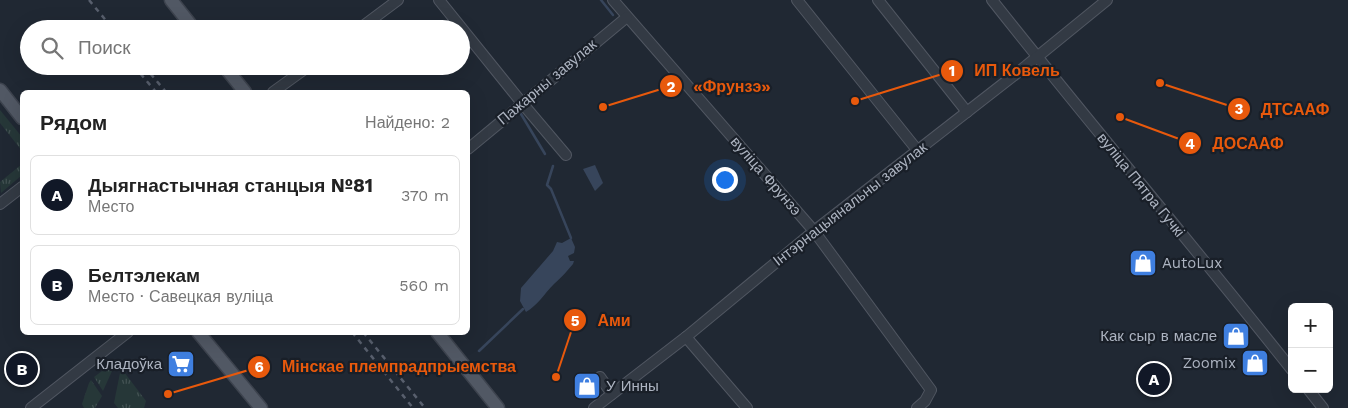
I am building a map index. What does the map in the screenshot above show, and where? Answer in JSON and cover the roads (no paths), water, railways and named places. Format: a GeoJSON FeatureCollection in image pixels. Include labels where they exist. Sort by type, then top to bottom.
{"type":"FeatureCollection","features":[{"type":"Feature","properties":{"kind":"main road"},"geometry":{"type":"LineString","coordinates":[[171,0],[187,20]]}},
{"type":"Feature","properties":{"kind":"main road"},"geometry":{"type":"LineString","coordinates":[[231,75],[243,90]]}},
{"type":"Feature","properties":{"kind":"main road"},"geometry":{"type":"LineString","coordinates":[[0,90],[20,115]]}},
{"type":"Feature","properties":{"kind":"main road"},"geometry":{"type":"LineString","coordinates":[[200,335],[261,408]]}},
{"type":"Feature","properties":{"kind":"main road"},"geometry":{"type":"LineString","coordinates":[[439,335],[498,408]]}},
{"type":"Feature","properties":{"kind":"street"},"geometry":{"type":"LineString","coordinates":[[371,20],[398,0]]}},
{"type":"Feature","properties":{"kind":"street"},"geometry":{"type":"LineString","coordinates":[[439,0],[455,20]]}},
{"type":"Feature","properties":{"kind":"street","name":"вуліца Фрунзэ"},"geometry":{"type":"LineString","coordinates":[[613,0],[814,231],[931,390],[925,401],[917,408]]}},
{"type":"Feature","properties":{"kind":"street"},"geometry":{"type":"LineString","coordinates":[[797,0],[918,151]]}},
{"type":"Feature","properties":{"kind":"street"},"geometry":{"type":"LineString","coordinates":[[878,0],[967,112]]}},
{"type":"Feature","properties":{"kind":"street","name":"вуліца Пятра Гучкі"},"geometry":{"type":"LineString","coordinates":[[992,0],[1288,365]]}},
{"type":"Feature","properties":{"kind":"street","name":"Інтэрнацыянальны завулак"},"geometry":{"type":"LineString","coordinates":[[594,408],[686,337],[814,231],[918,151],[1107,0]]}},
{"type":"Feature","properties":{"kind":"street","name":"Пажарны завулак"},"geometry":{"type":"LineString","coordinates":[[470,147],[627,17]]}},
{"type":"Feature","properties":{"kind":"street"},"geometry":{"type":"LineString","coordinates":[[470,38],[566,155]]}},
{"type":"Feature","properties":{"kind":"street"},"geometry":{"type":"LineString","coordinates":[[276,90],[297,75]]}},
{"type":"Feature","properties":{"kind":"street"},"geometry":{"type":"LineString","coordinates":[[0,204],[20,189]]}},
{"type":"Feature","properties":{"kind":"street"},"geometry":{"type":"LineString","coordinates":[[30,408],[124,335]]}},
{"type":"Feature","properties":{"kind":"street"},"geometry":{"type":"LineString","coordinates":[[686,337],[746,408]]}},
{"type":"Feature","properties":{"kind":"street"},"geometry":{"type":"LineString","coordinates":[[600,377],[612,394]]}},
{"type":"Feature","properties":{"kind":"street"},"geometry":{"type":"LineString","coordinates":[[1311,393],[1323,408]]}},
{"type":"Feature","properties":{"kind":"water"},"geometry":{"type":"Polygon","coordinates":[[[595,165],[603,183],[595,191],[583,169],[595,165]]]}},
{"type":"Feature","properties":{"kind":"water"},"geometry":{"type":"Polygon","coordinates":[[[571,238],[575,247],[574,253],[568,256],[570,261],[574,261],[573,264],[537,303],[526,312],[520,301],[521,288],[553,251],[557,242],[562,243],[571,238]]]}},
{"type":"Feature","properties":{"kind":"waterway"},"geometry":{"type":"LineString","coordinates":[[601,0],[613,15]]}},
{"type":"Feature","properties":{"kind":"waterway"},"geometry":{"type":"LineString","coordinates":[[521,114],[545,154]]}},
{"type":"Feature","properties":{"kind":"waterway"},"geometry":{"type":"LineString","coordinates":[[553,166],[547,185],[551,189],[571,238]]}},
{"type":"Feature","properties":{"kind":"waterway"},"geometry":{"type":"LineString","coordinates":[[479,351],[523,309]]}},
{"type":"Feature","properties":{"kind":"railway"},"geometry":{"type":"LineString","coordinates":[[89,0],[106,20]]}},
{"type":"Feature","properties":{"kind":"railway"},"geometry":{"type":"LineString","coordinates":[[142,75],[154,90]]}},
{"type":"Feature","properties":{"kind":"railway"},"geometry":{"type":"LineString","coordinates":[[152,75],[164,90]]}},
{"type":"Feature","properties":{"kind":"railway"},"geometry":{"type":"LineString","coordinates":[[354,335],[413,408]]}},
{"type":"Feature","properties":{"kind":"railway"},"geometry":{"type":"LineString","coordinates":[[365,335],[425,408]]}},
{"type":"Feature","properties":{"kind":"place","name":"ДТСААФ"},"geometry":{"type":"Point","coordinates":[1160,83]}},
{"type":"Feature","properties":{"kind":"place","name":"ИП Ковель"},"geometry":{"type":"Point","coordinates":[855,101]}},
{"type":"Feature","properties":{"kind":"place","name":"«Фрунзэ»"},"geometry":{"type":"Point","coordinates":[603,107]}},
{"type":"Feature","properties":{"kind":"place","name":"ДОСААФ"},"geometry":{"type":"Point","coordinates":[1120,117]}},
{"type":"Feature","properties":{"kind":"place","name":"AutoLux"},"geometry":{"type":"Point","coordinates":[1143,263]}},
{"type":"Feature","properties":{"kind":"place","name":"Как сыр в масле"},"geometry":{"type":"Point","coordinates":[1236,336]}},
{"type":"Feature","properties":{"kind":"place","name":"Zoomix"},"geometry":{"type":"Point","coordinates":[1255,363]}},
{"type":"Feature","properties":{"kind":"place","name":"Кладоўка"},"geometry":{"type":"Point","coordinates":[181,364]}},
{"type":"Feature","properties":{"kind":"place","name":"Белтэлекам"},"geometry":{"type":"Point","coordinates":[22,369]}},
{"type":"Feature","properties":{"kind":"place","name":"Ами"},"geometry":{"type":"Point","coordinates":[556,377]}},
{"type":"Feature","properties":{"kind":"place","name":"Дыягнастычная станцыя №81"},"geometry":{"type":"Point","coordinates":[1154,379]}},
{"type":"Feature","properties":{"kind":"place","name":"У Инны"},"geometry":{"type":"Point","coordinates":[587,386]}},
{"type":"Feature","properties":{"kind":"place","name":"Мінскае племпрадпрыемства"},"geometry":{"type":"Point","coordinates":[168,394]}}]}
